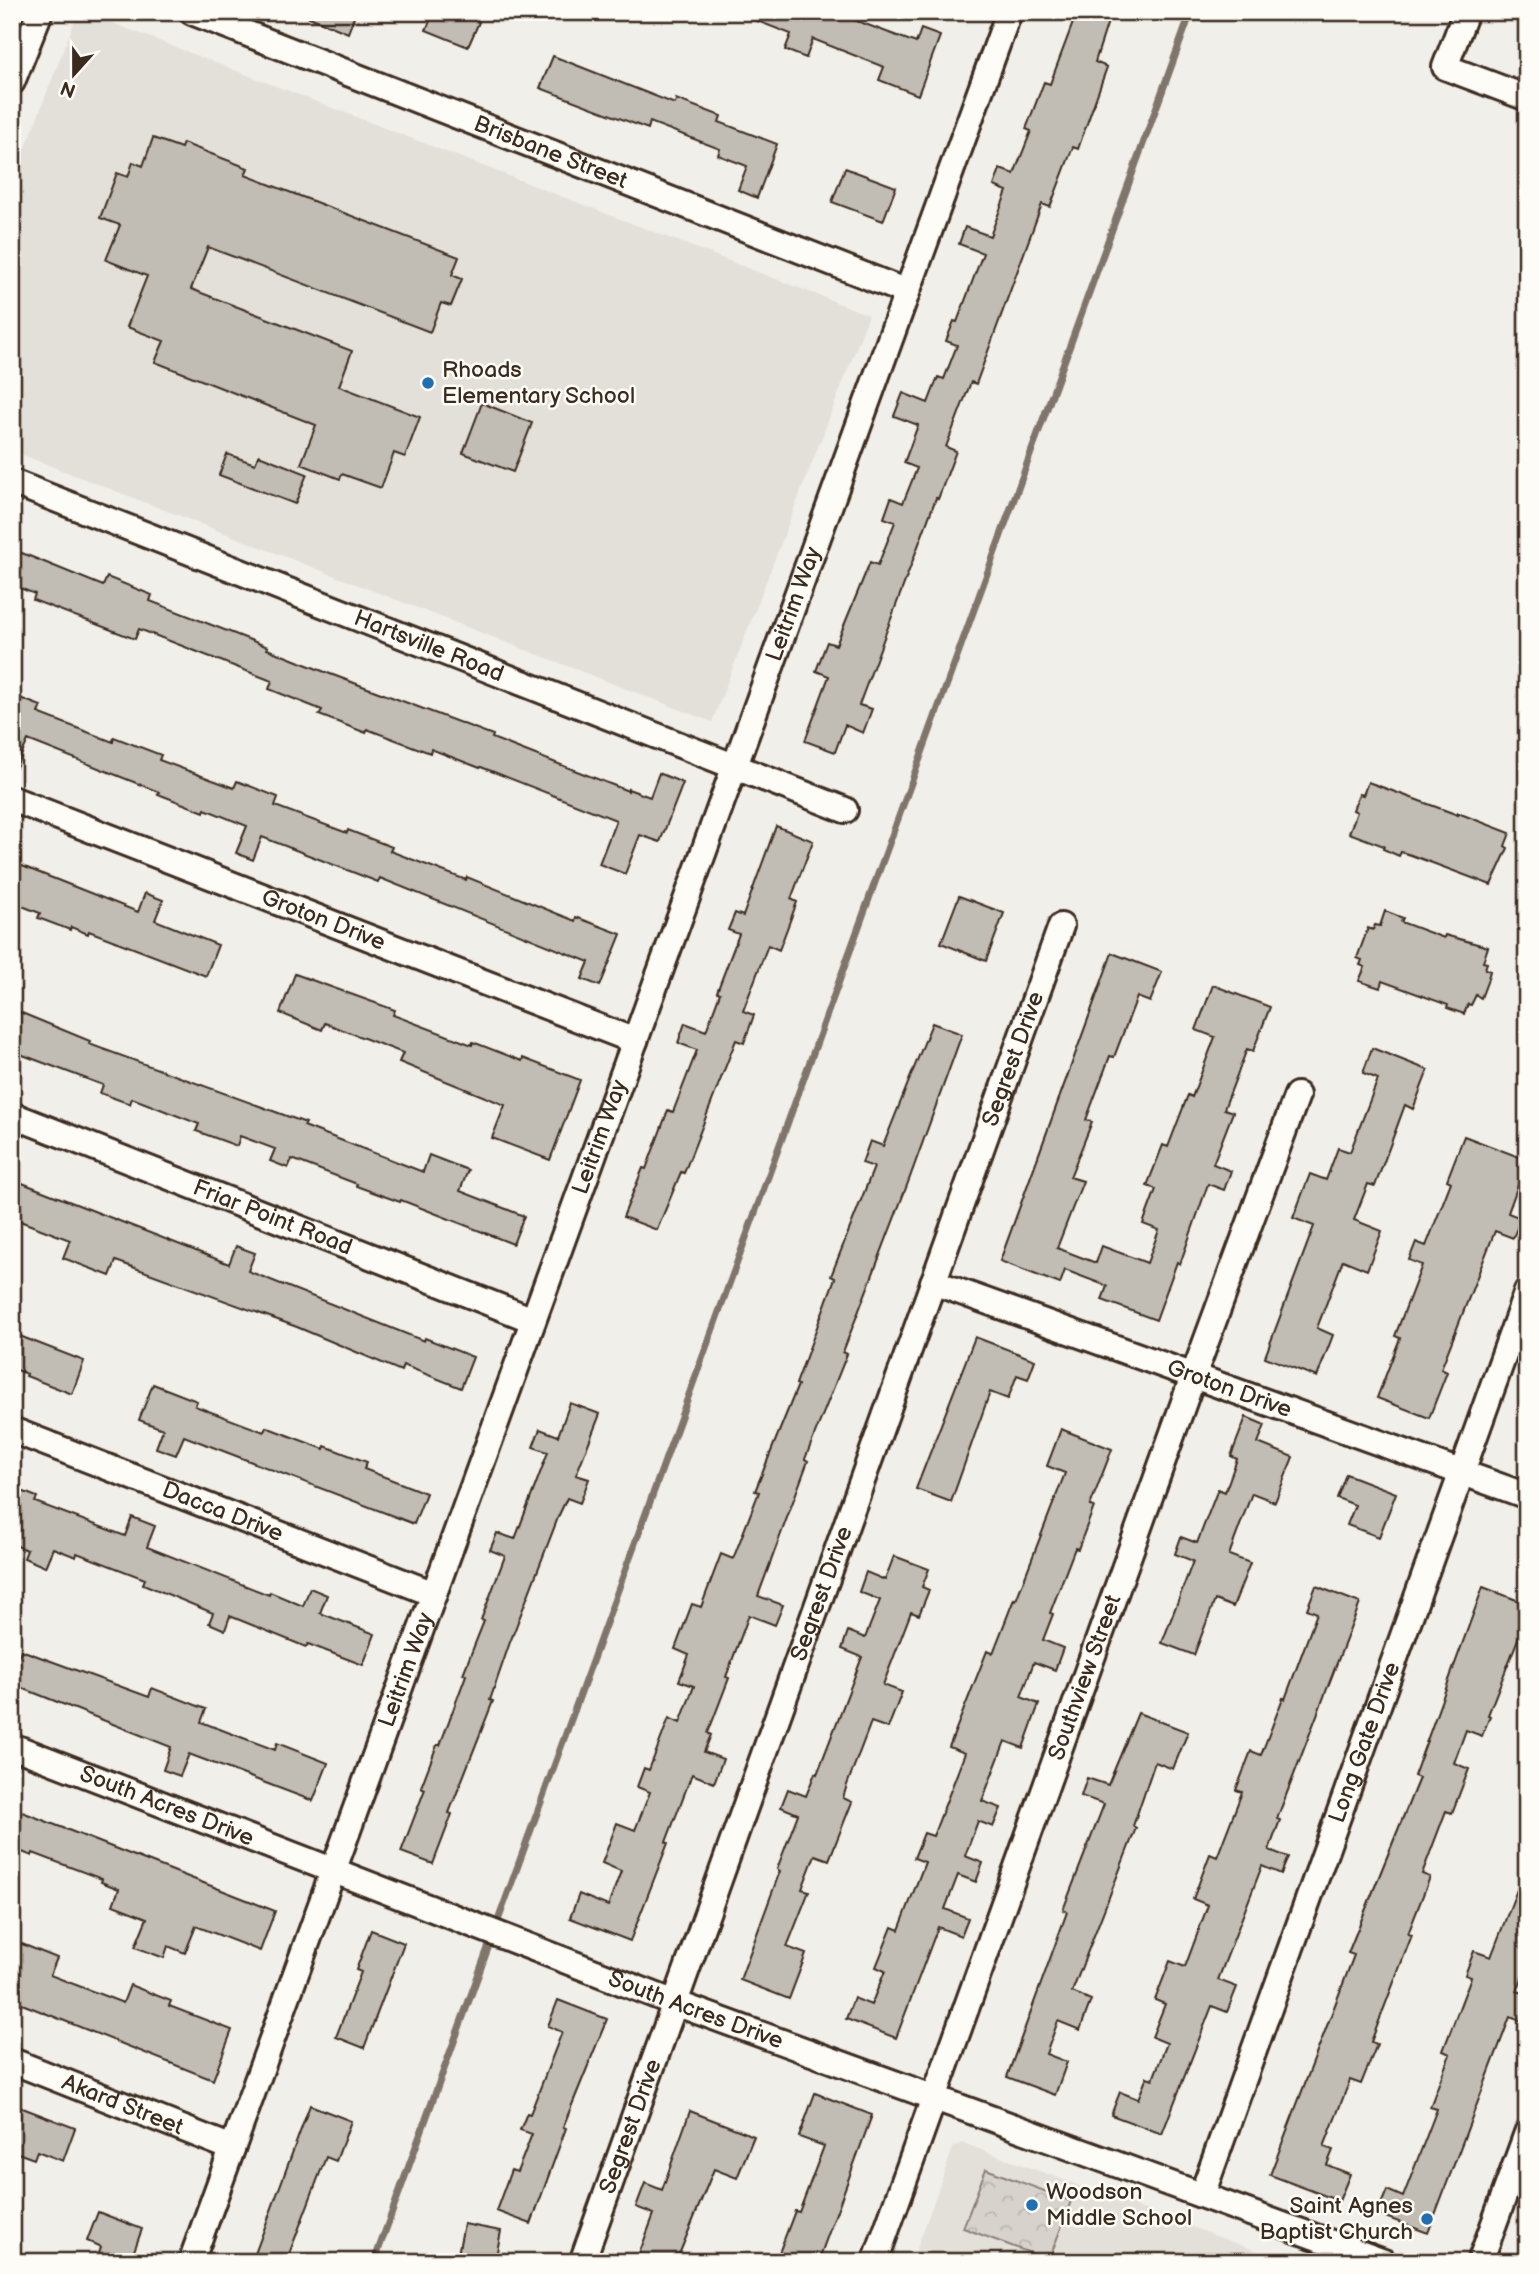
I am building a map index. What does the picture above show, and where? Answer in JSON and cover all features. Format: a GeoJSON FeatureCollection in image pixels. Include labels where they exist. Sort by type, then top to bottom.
{"type":"FeatureCollection","features":[{"type":"Feature","properties":{"kind":"street"},"geometry":{"type":"LineString","coordinates":[[12,82],[40,12]]}},
{"type":"Feature","properties":{"kind":"street","name":"Brisbane Street"},"geometry":{"type":"LineString","coordinates":[[192,12],[907,292]]}},
{"type":"Feature","properties":{"kind":"street"},"geometry":{"type":"LineString","coordinates":[[1466,12],[1445,68],[1527,98]]}},
{"type":"Feature","properties":{"kind":"street","name":"Leitrim Way"},"geometry":{"type":"LineString","coordinates":[[191,2262],[907,292],[1003,14]]}},
{"type":"Feature","properties":{"kind":"street","name":"Hartsville Road"},"geometry":{"type":"LineString","coordinates":[[12,482],[845,810]]}},
{"type":"Feature","properties":{"kind":"street","name":"Groton Drive"},"geometry":{"type":"LineString","coordinates":[[12,799],[635,1041]]}},
{"type":"Feature","properties":{"kind":"street","name":"Segrest Drive"},"geometry":{"type":"LineString","coordinates":[[582,2262],[1061,926]]}},
{"type":"Feature","properties":{"kind":"street","name":"Southview Street"},"geometry":{"type":"LineString","coordinates":[[876,2262],[1194,1374],[1297,1095]]}},
{"type":"Feature","properties":{"kind":"street","name":"Friar Point Road"},"geometry":{"type":"LineString","coordinates":[[12,1115],[533,1320]]}},
{"type":"Feature","properties":{"kind":"street","name":"Groton Drive"},"geometry":{"type":"LineString","coordinates":[[933,1282],[1527,1496]]}},
{"type":"Feature","properties":{"kind":"street","name":"Long Gate Drive"},"geometry":{"type":"LineString","coordinates":[[1202,2195],[1527,1291]]}},
{"type":"Feature","properties":{"kind":"street","name":"Dacca Drive"},"geometry":{"type":"LineString","coordinates":[[12,1430],[434,1594]]}},
{"type":"Feature","properties":{"kind":"street","name":"South Acres Drive"},"geometry":{"type":"LineString","coordinates":[[12,1746],[675,2003],[1384,2262]]}},
{"type":"Feature","properties":{"kind":"street","name":"Akard Street"},"geometry":{"type":"LineString","coordinates":[[12,2061],[232,2148]]}},
{"type":"Feature","properties":{"kind":"street"},"geometry":{"type":"LineString","coordinates":[[1480,2262],[1527,2133]]}},
{"type":"Feature","properties":{"kind":"shaded area","name":"Rhoads Elementary School"},"geometry":{"type":"Polygon","coordinates":[[[78,12],[84,12],[869,315],[712,722],[12,451],[12,183],[78,12]]]}},
{"type":"Feature","properties":{"kind":"shaded area","name":"Woodson Middle School"},"geometry":{"type":"Polygon","coordinates":[[[963,2143],[1287,2262],[912,2262],[953,2148],[963,2143]]]}},
{"type":"Feature","properties":{"kind":"green space"},"geometry":{"type":"Polygon","coordinates":[[[986,2169],[1071,2201],[1049,2260],[963,2228],[986,2169]]]}},
{"type":"Feature","properties":{"kind":"building"},"geometry":{"type":"Polygon","coordinates":[[[297,12],[356,12],[348,33],[297,12]]]}},
{"type":"Feature","properties":{"kind":"building"},"geometry":{"type":"Polygon","coordinates":[[[434,12],[456,12],[479,22],[468,47],[426,30],[434,12]]]}},
{"type":"Feature","properties":{"kind":"building"},"geometry":{"type":"Polygon","coordinates":[[[739,12],[833,12],[916,43],[921,29],[940,36],[918,95],[879,80],[884,67],[813,39],[806,58],[785,50],[791,34],[739,12]]]}},
{"type":"Feature","properties":{"kind":"building"},"geometry":{"type":"Polygon","coordinates":[[[1077,12],[1111,12],[1095,62],[1107,67],[1078,149],[1073,147],[1050,207],[1042,204],[976,384],[971,382],[946,447],[956,451],[859,705],[872,709],[863,733],[845,725],[835,752],[805,741],[829,676],[816,671],[827,642],[836,645],[870,562],[878,565],[895,522],[884,518],[891,498],[903,503],[917,468],[904,463],[918,425],[894,416],[903,393],[928,403],[938,377],[944,379],[957,345],[946,341],[954,321],[957,322],[983,253],[959,244],[965,227],[990,236],[1007,191],[994,186],[1000,169],[1014,174],[1031,131],[1026,129],[1044,82],[1050,84],[1077,12]]]}},
{"type":"Feature","properties":{"kind":"building"},"geometry":{"type":"Polygon","coordinates":[[[553,56],[675,104],[676,99],[721,116],[719,122],[777,144],[757,198],[738,190],[747,166],[718,155],[720,149],[650,122],[648,129],[540,88],[553,56]]]}},
{"type":"Feature","properties":{"kind":"building"},"geometry":{"type":"Polygon","coordinates":[[[153,138],[181,148],[183,143],[248,168],[245,175],[459,257],[452,275],[462,279],[451,306],[441,303],[430,332],[208,247],[191,289],[352,351],[339,386],[420,417],[405,457],[394,453],[381,488],[342,474],[340,479],[301,464],[316,425],[155,362],[164,341],[127,327],[147,276],[106,260],[120,225],[100,218],[117,173],[128,177],[133,162],[143,166],[153,138]]]}},
{"type":"Feature","properties":{"kind":"building"},"geometry":{"type":"Polygon","coordinates":[[[845,168],[896,187],[883,221],[832,202],[845,168]]]}},
{"type":"Feature","properties":{"kind":"building"},"geometry":{"type":"Polygon","coordinates":[[[482,403],[532,423],[513,472],[463,453],[482,403]]]}},
{"type":"Feature","properties":{"kind":"building"},"geometry":{"type":"Polygon","coordinates":[[[227,454],[255,464],[259,455],[307,474],[295,504],[219,475],[227,454]]]}},
{"type":"Feature","properties":{"kind":"building"},"geometry":{"type":"Polygon","coordinates":[[[12,549],[103,586],[107,577],[152,595],[150,601],[325,672],[493,735],[492,738],[628,791],[650,797],[659,773],[683,783],[660,842],[640,835],[625,874],[599,864],[616,820],[431,749],[430,753],[367,729],[366,733],[319,715],[322,710],[269,689],[272,681],[139,629],[135,639],[33,600],[35,594],[20,588],[12,605],[12,549]]]}},
{"type":"Feature","properties":{"kind":"building"},"geometry":{"type":"Polygon","coordinates":[[[12,695],[41,706],[38,713],[113,742],[114,737],[161,755],[159,760],[234,788],[237,781],[278,797],[275,806],[347,833],[348,830],[392,847],[390,851],[466,880],[467,877],[575,921],[576,917],[621,934],[600,986],[582,979],[589,962],[380,878],[378,882],[262,837],[253,860],[236,853],[247,826],[158,794],[159,792],[28,740],[12,776],[12,695]]]}},
{"type":"Feature","properties":{"kind":"building"},"geometry":{"type":"Polygon","coordinates":[[[1368,782],[1510,833],[1505,846],[1508,848],[1491,885],[1411,855],[1401,852],[1399,856],[1383,849],[1384,846],[1349,833],[1357,812],[1353,810],[1359,794],[1363,795],[1368,782]]]}},
{"type":"Feature","properties":{"kind":"building"},"geometry":{"type":"Polygon","coordinates":[[[776,826],[813,841],[791,899],[797,902],[779,950],[768,945],[743,1011],[754,1015],[744,1043],[736,1040],[684,1173],[681,1172],[657,1230],[623,1217],[643,1168],[646,1169],[668,1110],[673,1112],[697,1050],[678,1043],[685,1023],[706,1031],[720,993],[717,992],[739,934],[728,930],[735,913],[743,916],[776,826]]]}},
{"type":"Feature","properties":{"kind":"building"},"geometry":{"type":"Polygon","coordinates":[[[12,862],[138,912],[145,893],[163,900],[155,920],[218,945],[206,976],[89,931],[88,934],[71,927],[70,930],[38,918],[40,913],[12,902],[12,862]]]}},
{"type":"Feature","properties":{"kind":"building"},"geometry":{"type":"Polygon","coordinates":[[[959,896],[1004,913],[986,961],[941,943],[959,896]]]}},
{"type":"Feature","properties":{"kind":"building"},"geometry":{"type":"Polygon","coordinates":[[[1385,911],[1403,918],[1401,922],[1444,938],[1445,935],[1488,947],[1483,962],[1487,963],[1485,969],[1490,971],[1487,982],[1481,998],[1476,995],[1464,1014],[1447,1008],[1448,1005],[1382,981],[1380,988],[1359,981],[1365,967],[1360,965],[1362,960],[1357,958],[1368,928],[1373,930],[1375,925],[1380,926],[1385,911]]]}},
{"type":"Feature","properties":{"kind":"building"},"geometry":{"type":"Polygon","coordinates":[[[1112,953],[1162,972],[1150,1002],[1137,997],[1114,1057],[1110,1056],[1086,1120],[1092,1122],[1070,1177],[1083,1181],[1057,1248],[1096,1263],[1102,1246],[1147,1263],[1159,1230],[1143,1224],[1156,1189],[1147,1186],[1163,1145],[1168,1147],[1188,1095],[1192,1097],[1215,1037],[1196,1030],[1213,985],[1270,1007],[1253,1051],[1247,1049],[1224,1109],[1233,1112],[1213,1164],[1231,1171],[1224,1190],[1208,1184],[1180,1264],[1177,1262],[1156,1320],[1102,1300],[1107,1286],[1065,1270],[1060,1284],[1000,1261],[1112,953]]]}},
{"type":"Feature","properties":{"kind":"building"},"geometry":{"type":"Polygon","coordinates":[[[295,974],[395,1010],[393,1015],[472,1045],[473,1042],[522,1061],[523,1058],[580,1080],[550,1160],[492,1138],[505,1105],[399,1062],[403,1053],[325,1023],[322,1030],[280,1013],[295,974]]]}},
{"type":"Feature","properties":{"kind":"building"},"geometry":{"type":"Polygon","coordinates":[[[12,1009],[90,1041],[89,1044],[306,1123],[304,1126],[423,1172],[429,1155],[468,1170],[460,1191],[524,1216],[513,1244],[401,1200],[400,1202],[356,1186],[357,1184],[292,1159],[288,1168],[270,1161],[275,1149],[240,1136],[237,1146],[196,1131],[199,1124],[132,1098],[130,1104],[100,1093],[103,1085],[12,1051],[12,1009]]]}},
{"type":"Feature","properties":{"kind":"building"},"geometry":{"type":"Polygon","coordinates":[[[932,1023],[962,1034],[843,1352],[847,1354],[805,1459],[808,1461],[758,1596],[783,1605],[775,1625],[749,1615],[726,1677],[729,1678],[708,1733],[711,1735],[704,1752],[723,1759],[714,1783],[692,1774],[630,1941],[570,1918],[579,1894],[608,1906],[621,1871],[602,1863],[617,1823],[635,1830],[650,1792],[637,1787],[644,1768],[649,1770],[669,1718],[680,1723],[694,1686],[679,1681],[689,1655],[675,1649],[692,1604],[701,1607],[721,1554],[733,1559],[759,1492],[755,1491],[798,1385],[796,1384],[835,1278],[831,1276],[874,1167],[862,1163],[870,1141],[883,1146],[932,1023]]]}},
{"type":"Feature","properties":{"kind":"building"},"geometry":{"type":"Polygon","coordinates":[[[1372,1048],[1428,1070],[1413,1109],[1405,1105],[1375,1186],[1368,1184],[1354,1220],[1382,1231],[1367,1270],[1343,1260],[1317,1328],[1333,1335],[1317,1377],[1265,1357],[1314,1226],[1293,1218],[1310,1174],[1326,1180],[1338,1148],[1350,1152],[1378,1079],[1363,1073],[1372,1048]]]}},
{"type":"Feature","properties":{"kind":"building"},"geometry":{"type":"Polygon","coordinates":[[[1464,1136],[1527,1160],[1508,1213],[1521,1218],[1513,1238],[1495,1231],[1441,1369],[1447,1372],[1429,1418],[1377,1398],[1400,1338],[1395,1336],[1422,1265],[1409,1260],[1416,1242],[1426,1246],[1451,1182],[1447,1180],[1464,1136]]]}},
{"type":"Feature","properties":{"kind":"building"},"geometry":{"type":"Polygon","coordinates":[[[12,1179],[229,1264],[236,1246],[255,1253],[248,1271],[424,1341],[425,1338],[473,1357],[461,1388],[403,1365],[401,1371],[297,1327],[116,1261],[110,1276],[63,1258],[70,1240],[12,1218],[12,1179]]]}},
{"type":"Feature","properties":{"kind":"building"},"geometry":{"type":"Polygon","coordinates":[[[12,1333],[84,1361],[72,1394],[12,1368],[12,1333]]]}},
{"type":"Feature","properties":{"kind":"building"},"geometry":{"type":"Polygon","coordinates":[[[975,1337],[1035,1360],[1028,1379],[1017,1375],[1008,1399],[990,1392],[951,1502],[916,1489],[975,1337]]]}},
{"type":"Feature","properties":{"kind":"building"},"geometry":{"type":"Polygon","coordinates":[[[153,1384],[197,1401],[195,1406],[264,1432],[266,1427],[367,1462],[364,1469],[426,1493],[414,1524],[184,1436],[176,1455],[156,1448],[163,1429],[139,1420],[153,1384]]]}},
{"type":"Feature","properties":{"kind":"building"},"geometry":{"type":"Polygon","coordinates":[[[570,1403],[600,1414],[576,1475],[589,1479],[580,1503],[567,1498],[559,1515],[509,1645],[490,1700],[493,1701],[449,1813],[452,1814],[433,1864],[401,1852],[425,1789],[421,1787],[466,1675],[463,1674],[505,1556],[490,1550],[497,1533],[515,1539],[548,1452],[533,1447],[540,1429],[558,1436],[570,1403]]]}},
{"type":"Feature","properties":{"kind":"building"},"geometry":{"type":"Polygon","coordinates":[[[1246,1417],[1265,1425],[1258,1443],[1293,1457],[1275,1502],[1252,1493],[1229,1555],[1250,1563],[1233,1607],[1215,1600],[1194,1655],[1162,1643],[1193,1561],[1175,1554],[1181,1537],[1197,1543],[1218,1489],[1225,1492],[1237,1459],[1231,1456],[1246,1417]]]}},
{"type":"Feature","properties":{"kind":"building"},"geometry":{"type":"Polygon","coordinates":[[[1061,1429],[1112,1449],[1090,1506],[1094,1507],[1050,1613],[1053,1614],[1043,1640],[1063,1648],[1055,1670],[1034,1662],[1021,1697],[1039,1704],[1023,1748],[1005,1741],[982,1801],[1001,1808],[993,1827],[978,1821],[965,1856],[983,1863],[976,1882],[958,1875],[945,1909],[968,1918],[961,1936],[938,1927],[896,2038],[846,2019],[854,1998],[871,2005],[885,1971],[876,1967],[892,1927],[899,1930],[925,1862],[914,1858],[924,1833],[933,1836],[965,1753],[949,1747],[987,1651],[993,1653],[1014,1599],[1016,1600],[1065,1473],[1047,1466],[1061,1429]]]}},
{"type":"Feature","properties":{"kind":"building"},"geometry":{"type":"Polygon","coordinates":[[[1346,1474],[1396,1493],[1379,1537],[1347,1525],[1355,1505],[1337,1498],[1346,1474]]]}},
{"type":"Feature","properties":{"kind":"building"},"geometry":{"type":"Polygon","coordinates":[[[19,1490],[37,1497],[35,1502],[125,1536],[132,1517],[155,1526],[147,1547],[269,1595],[270,1592],[303,1606],[310,1588],[327,1595],[320,1613],[375,1634],[363,1665],[308,1644],[306,1647],[230,1616],[225,1630],[209,1623],[213,1613],[143,1584],[145,1579],[77,1553],[76,1557],[53,1548],[45,1567],[24,1558],[27,1550],[12,1544],[12,1506],[19,1490]]]}},
{"type":"Feature","properties":{"kind":"building"},"geometry":{"type":"Polygon","coordinates":[[[894,1556],[929,1569],[922,1587],[929,1590],[919,1615],[911,1612],[883,1685],[902,1692],[888,1728],[871,1722],[843,1798],[852,1802],[829,1860],[815,1855],[802,1889],[809,1891],[787,1947],[806,1954],[789,1999],[740,1980],[798,1814],[781,1807],[788,1789],[806,1796],[815,1773],[817,1774],[862,1657],[842,1649],[848,1631],[865,1638],[880,1600],[859,1592],[866,1572],[885,1580],[894,1556]]]}},
{"type":"Feature","properties":{"kind":"building"},"geometry":{"type":"Polygon","coordinates":[[[1316,1586],[1360,1603],[1277,1819],[1280,1820],[1269,1850],[1288,1857],[1281,1874],[1262,1866],[1218,1980],[1237,1987],[1227,2012],[1212,2006],[1162,2134],[1111,2115],[1120,2092],[1138,2099],[1147,2077],[1153,2079],[1167,2043],[1152,2037],[1165,2004],[1155,2000],[1170,1961],[1185,1967],[1208,1905],[1193,1899],[1210,1854],[1217,1857],[1242,1792],[1236,1790],[1251,1751],[1261,1755],[1283,1698],[1285,1699],[1317,1613],[1307,1609],[1316,1586]]]}},
{"type":"Feature","properties":{"kind":"building"},"geometry":{"type":"Polygon","coordinates":[[[1483,1587],[1527,1604],[1527,1616],[1482,1736],[1466,1730],[1454,1763],[1469,1769],[1452,1813],[1446,1811],[1422,1874],[1430,1877],[1408,1934],[1412,1935],[1371,2042],[1377,2044],[1361,2084],[1350,2080],[1324,2147],[1333,2150],[1327,2165],[1350,2174],[1339,2201],[1270,2175],[1354,1955],[1348,1953],[1419,1778],[1414,1776],[1483,1587]]]}},
{"type":"Feature","properties":{"kind":"building"},"geometry":{"type":"Polygon","coordinates":[[[21,1650],[149,1697],[152,1688],[206,1709],[201,1722],[275,1750],[277,1743],[328,1763],[313,1801],[189,1754],[180,1776],[163,1770],[171,1747],[12,1684],[12,1673],[21,1650]]]}},
{"type":"Feature","properties":{"kind":"building"},"geometry":{"type":"Polygon","coordinates":[[[1138,1713],[1188,1732],[1173,1769],[1155,1762],[1133,1826],[1136,1828],[1072,1992],[1091,2000],[1080,2030],[1058,2021],[1046,2054],[1067,2062],[1055,2095],[1007,2077],[1067,1912],[1063,1910],[1104,1804],[1081,1796],[1087,1778],[1108,1785],[1138,1713]]]}},
{"type":"Feature","properties":{"kind":"building"},"geometry":{"type":"Polygon","coordinates":[[[12,1808],[275,1911],[260,1951],[196,1926],[185,1953],[168,1946],[164,1958],[135,1947],[147,1918],[113,1905],[119,1889],[101,1882],[102,1879],[33,1853],[32,1856],[12,1848],[12,1808]]]}},
{"type":"Feature","properties":{"kind":"building"},"geometry":{"type":"Polygon","coordinates":[[[1525,1869],[1527,1965],[1517,1991],[1527,1994],[1527,2023],[1510,2017],[1428,2233],[1377,2214],[1387,2190],[1403,2197],[1437,2109],[1430,2107],[1450,2054],[1443,2051],[1471,1977],[1465,1975],[1474,1951],[1491,1957],[1525,1869]]]}},
{"type":"Feature","properties":{"kind":"building"},"geometry":{"type":"Polygon","coordinates":[[[371,1930],[404,1943],[364,2048],[336,2037],[361,1972],[356,1970],[371,1930]]]}},
{"type":"Feature","properties":{"kind":"building"},"geometry":{"type":"Polygon","coordinates":[[[17,1942],[57,1958],[50,1975],[123,2003],[130,1985],[171,2001],[169,2006],[232,2030],[213,2080],[12,2000],[12,1955],[17,1942]]]}},
{"type":"Feature","properties":{"kind":"building"},"geometry":{"type":"Polygon","coordinates":[[[558,2000],[607,2019],[563,2127],[566,2128],[531,2224],[496,2211],[511,2170],[517,2172],[532,2134],[520,2130],[527,2113],[530,2114],[562,2032],[548,2026],[558,2000]]]}},
{"type":"Feature","properties":{"kind":"building"},"geometry":{"type":"Polygon","coordinates":[[[815,2093],[872,2115],[818,2262],[802,2262],[779,2253],[795,2211],[799,2212],[824,2146],[799,2137],[815,2093]]]}},
{"type":"Feature","properties":{"kind":"building"},"geometry":{"type":"Polygon","coordinates":[[[12,2104],[75,2128],[63,2161],[37,2151],[34,2159],[12,2151],[12,2104]]]}},
{"type":"Feature","properties":{"kind":"building"},"geometry":{"type":"Polygon","coordinates":[[[310,2105],[351,2121],[336,2161],[326,2157],[286,2262],[252,2262],[310,2105]]]}},
{"type":"Feature","properties":{"kind":"building"},"geometry":{"type":"Polygon","coordinates":[[[690,2111],[754,2136],[737,2178],[714,2169],[676,2262],[636,2262],[654,2214],[636,2207],[645,2183],[662,2190],[690,2111]]]}},
{"type":"Feature","properties":{"kind":"building"},"geometry":{"type":"Polygon","coordinates":[[[98,2212],[142,2229],[130,2262],[95,2262],[101,2247],[87,2241],[98,2212]]]}},
{"type":"Feature","properties":{"kind":"building"},"geometry":{"type":"Polygon","coordinates":[[[464,2224],[501,2231],[495,2262],[458,2254],[464,2224]]]}},
{"type":"Feature","properties":{"kind":"waterway"},"geometry":{"type":"LineString","coordinates":[[374,2262],[1191,12]]}},
{"type":"Feature","properties":{"kind":"place","name":"Rhoads Elementary School"},"geometry":{"type":"Point","coordinates":[428,383]}},
{"type":"Feature","properties":{"kind":"place","name":"Woodson Middle School"},"geometry":{"type":"Point","coordinates":[1032,2205]}},
{"type":"Feature","properties":{"kind":"place","name":"Saint Agnes Baptist Church"},"geometry":{"type":"Point","coordinates":[1427,2219]}}]}
